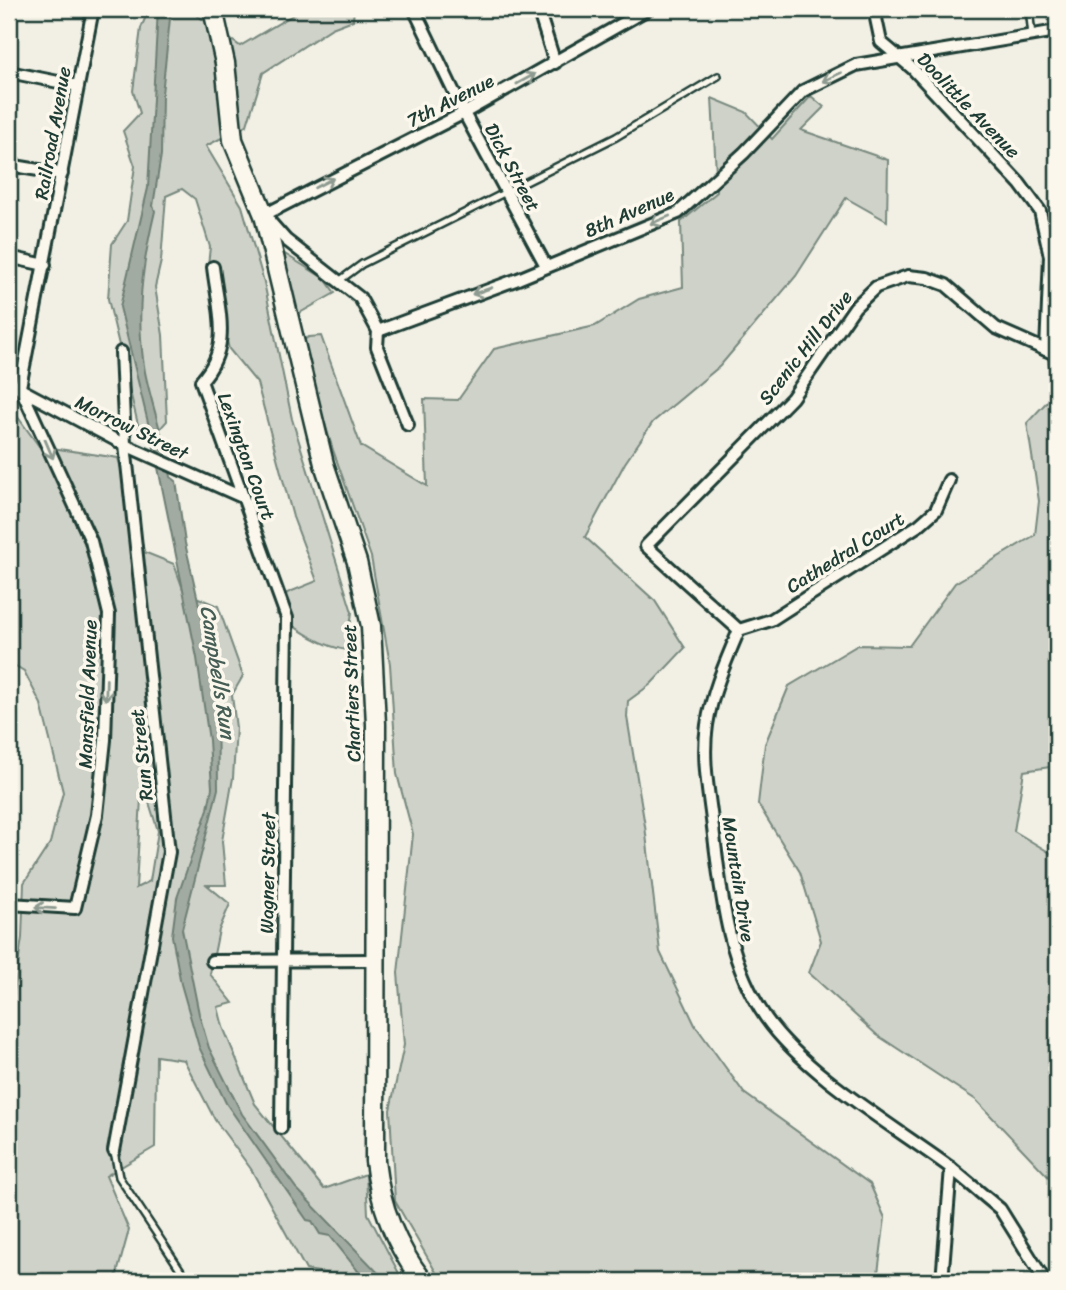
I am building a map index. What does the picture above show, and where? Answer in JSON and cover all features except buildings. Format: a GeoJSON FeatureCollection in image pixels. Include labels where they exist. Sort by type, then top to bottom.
{"type":"FeatureCollection","features":[{"type":"Feature","properties":{"kind":"main road","name":"Chartiers Street"},"geometry":{"type":"LineString","coordinates":[[213,9],[225,63],[233,140],[264,215],[324,464],[357,562],[371,625],[375,689],[374,1161],[385,1213],[411,1265],[423,1281]]}},
{"type":"Feature","properties":{"kind":"street","name":"Railroad Avenue"},"geometry":{"type":"LineString","coordinates":[[14,385],[45,265],[93,9]]}},
{"type":"Feature","properties":{"kind":"street","name":"Dick Street"},"geometry":{"type":"LineString","coordinates":[[414,9],[464,113],[546,266]]}},
{"type":"Feature","properties":{"kind":"street"},"geometry":{"type":"LineString","coordinates":[[538,9],[555,63]]}},
{"type":"Feature","properties":{"kind":"street","name":"7th Avenue"},"geometry":{"type":"LineString","coordinates":[[264,215],[464,113],[648,9]]}},
{"type":"Feature","properties":{"kind":"street","name":"Doolittle Avenue"},"geometry":{"type":"LineString","coordinates":[[874,9],[881,42],[913,69],[1020,184],[1040,211],[1050,256],[1052,353]]}},
{"type":"Feature","properties":{"kind":"street","name":"8th Avenue"},"geometry":{"type":"LineString","coordinates":[[378,331],[678,213],[744,153],[803,90],[856,65],[1057,32]]}},
{"type":"Feature","properties":{"kind":"street"},"geometry":{"type":"LineString","coordinates":[[9,72],[78,86]]}},
{"type":"Feature","properties":{"kind":"street"},"geometry":{"type":"LineString","coordinates":[[9,165],[62,174]]}},
{"type":"Feature","properties":{"kind":"street"},"geometry":{"type":"LineString","coordinates":[[264,215],[286,240],[360,298],[378,331],[377,347],[408,425]]}},
{"type":"Feature","properties":{"kind":"street"},"geometry":{"type":"LineString","coordinates":[[9,257],[45,265]]}},
{"type":"Feature","properties":{"kind":"street","name":"Lexington Court"},"geometry":{"type":"LineString","coordinates":[[213,267],[222,338],[219,357],[201,381],[287,618]]}},
{"type":"Feature","properties":{"kind":"street","name":"Scenic Hill Drive"},"geometry":{"type":"LineString","coordinates":[[739,630],[646,546],[792,398],[855,307],[876,287],[908,276],[927,278],[946,285],[996,328],[1052,353]]}},
{"type":"Feature","properties":{"kind":"street","name":"Run Street"},"geometry":{"type":"LineString","coordinates":[[114,1151],[169,852],[125,445],[121,352]]}},
{"type":"Feature","properties":{"kind":"street","name":"Morrow Street"},"geometry":{"type":"LineString","coordinates":[[14,385],[125,445],[242,497]]}},
{"type":"Feature","properties":{"kind":"street","name":"Mansfield Avenue"},"geometry":{"type":"LineString","coordinates":[[9,904],[75,908],[97,815],[105,740],[108,614],[91,541],[14,385]]}},
{"type":"Feature","properties":{"kind":"street","name":"Cathedral Court"},"geometry":{"type":"LineString","coordinates":[[739,630],[771,620],[919,525],[936,510],[949,480]]}},
{"type":"Feature","properties":{"kind":"street","name":"Wagner Street"},"geometry":{"type":"LineString","coordinates":[[281,1128],[287,618]]}},
{"type":"Feature","properties":{"kind":"street","name":"Mountain Drive"},"geometry":{"type":"LineString","coordinates":[[739,630],[720,672],[707,725],[704,757],[723,907],[732,950],[744,982],[766,1019],[790,1046],[828,1078],[951,1168],[999,1209],[1045,1281]]}},
{"type":"Feature","properties":{"kind":"street"},"geometry":{"type":"LineString","coordinates":[[212,961],[375,960]]}},
{"type":"Feature","properties":{"kind":"street"},"geometry":{"type":"LineString","coordinates":[[942,1281],[951,1168]]}},
{"type":"Feature","properties":{"kind":"lane"},"geometry":{"type":"LineString","coordinates":[[1029,9],[1032,35]]}},
{"type":"Feature","properties":{"kind":"lane"},"geometry":{"type":"LineString","coordinates":[[339,281],[362,264],[615,137],[718,76]]}},
{"type":"Feature","properties":{"kind":"lane"},"geometry":{"type":"LineString","coordinates":[[1052,353],[1057,414]]}},
{"type":"Feature","properties":{"kind":"lane"},"geometry":{"type":"LineString","coordinates":[[114,1151],[118,1177],[188,1281]]}},
{"type":"Feature","properties":{"kind":"shaded area"},"geometry":{"type":"Polygon","coordinates":[[[149,9],[188,9],[240,46],[303,9],[354,9],[353,20],[332,28],[263,73],[247,125],[206,146],[242,206],[264,282],[292,419],[352,612],[347,650],[319,641],[276,614],[287,593],[317,581],[293,517],[257,383],[229,349],[208,265],[210,247],[195,199],[182,189],[166,196],[161,261],[155,287],[163,335],[167,421],[150,440],[140,433],[108,299],[112,244],[127,221],[135,166],[123,131],[140,113],[133,91],[141,28],[149,9]]]}},
{"type":"Feature","properties":{"kind":"shaded area"},"geometry":{"type":"Polygon","coordinates":[[[158,9],[171,9],[162,94],[161,155],[153,206],[155,211],[141,291],[142,351],[171,477],[176,481],[185,543],[217,684],[218,789],[182,929],[199,1014],[209,1048],[242,1114],[296,1188],[386,1281],[366,1281],[330,1236],[320,1234],[312,1221],[307,1220],[226,1103],[199,1047],[181,984],[172,936],[177,898],[208,809],[212,788],[209,740],[197,658],[153,443],[120,307],[148,188],[158,9]]]}},
{"type":"Feature","properties":{"kind":"shaded area"},"geometry":{"type":"Polygon","coordinates":[[[811,96],[824,107],[801,130],[888,160],[887,221],[846,198],[796,276],[720,366],[653,422],[625,463],[585,537],[655,601],[685,648],[651,684],[628,701],[627,717],[645,826],[660,952],[695,1025],[744,1093],[870,1184],[885,1218],[877,1281],[441,1281],[395,1201],[390,1110],[404,1045],[398,973],[413,834],[397,774],[390,664],[371,557],[333,450],[300,342],[309,337],[321,336],[361,446],[427,486],[424,399],[458,400],[494,349],[595,326],[639,299],[683,287],[681,222],[717,192],[712,98],[746,112],[772,139],[811,96]]]}},
{"type":"Feature","properties":{"kind":"shaded area"},"geometry":{"type":"Polygon","coordinates":[[[280,251],[325,279],[335,293],[296,315],[280,251]]]}},
{"type":"Feature","properties":{"kind":"shaded area"},"geometry":{"type":"Polygon","coordinates":[[[1057,391],[1057,766],[1024,771],[1014,831],[1057,857],[1057,1186],[976,1100],[877,1035],[809,973],[821,941],[800,872],[758,804],[765,744],[789,686],[858,645],[909,646],[955,583],[1035,535],[1039,501],[1027,423],[1057,391]]]}},
{"type":"Feature","properties":{"kind":"shaded area"},"geometry":{"type":"Polygon","coordinates":[[[9,405],[39,446],[118,458],[144,552],[174,564],[184,592],[218,606],[243,676],[232,695],[236,728],[233,778],[222,841],[226,885],[207,885],[230,904],[219,930],[210,974],[233,1003],[218,1007],[223,1027],[255,1104],[324,1189],[366,1174],[368,1214],[403,1281],[341,1281],[338,1275],[306,1270],[251,1169],[215,1120],[184,1060],[156,1056],[155,1147],[106,1176],[129,1230],[115,1281],[9,1281],[9,1025],[22,938],[24,883],[50,843],[63,792],[41,704],[24,671],[9,662],[9,405]],[[142,780],[136,888],[150,881],[158,831],[142,780]]]}},
{"type":"Feature","properties":{"kind":"water label","name":"Campbells Run"},"geometry":{"type":"Point","coordinates":[218,672]}}]}
